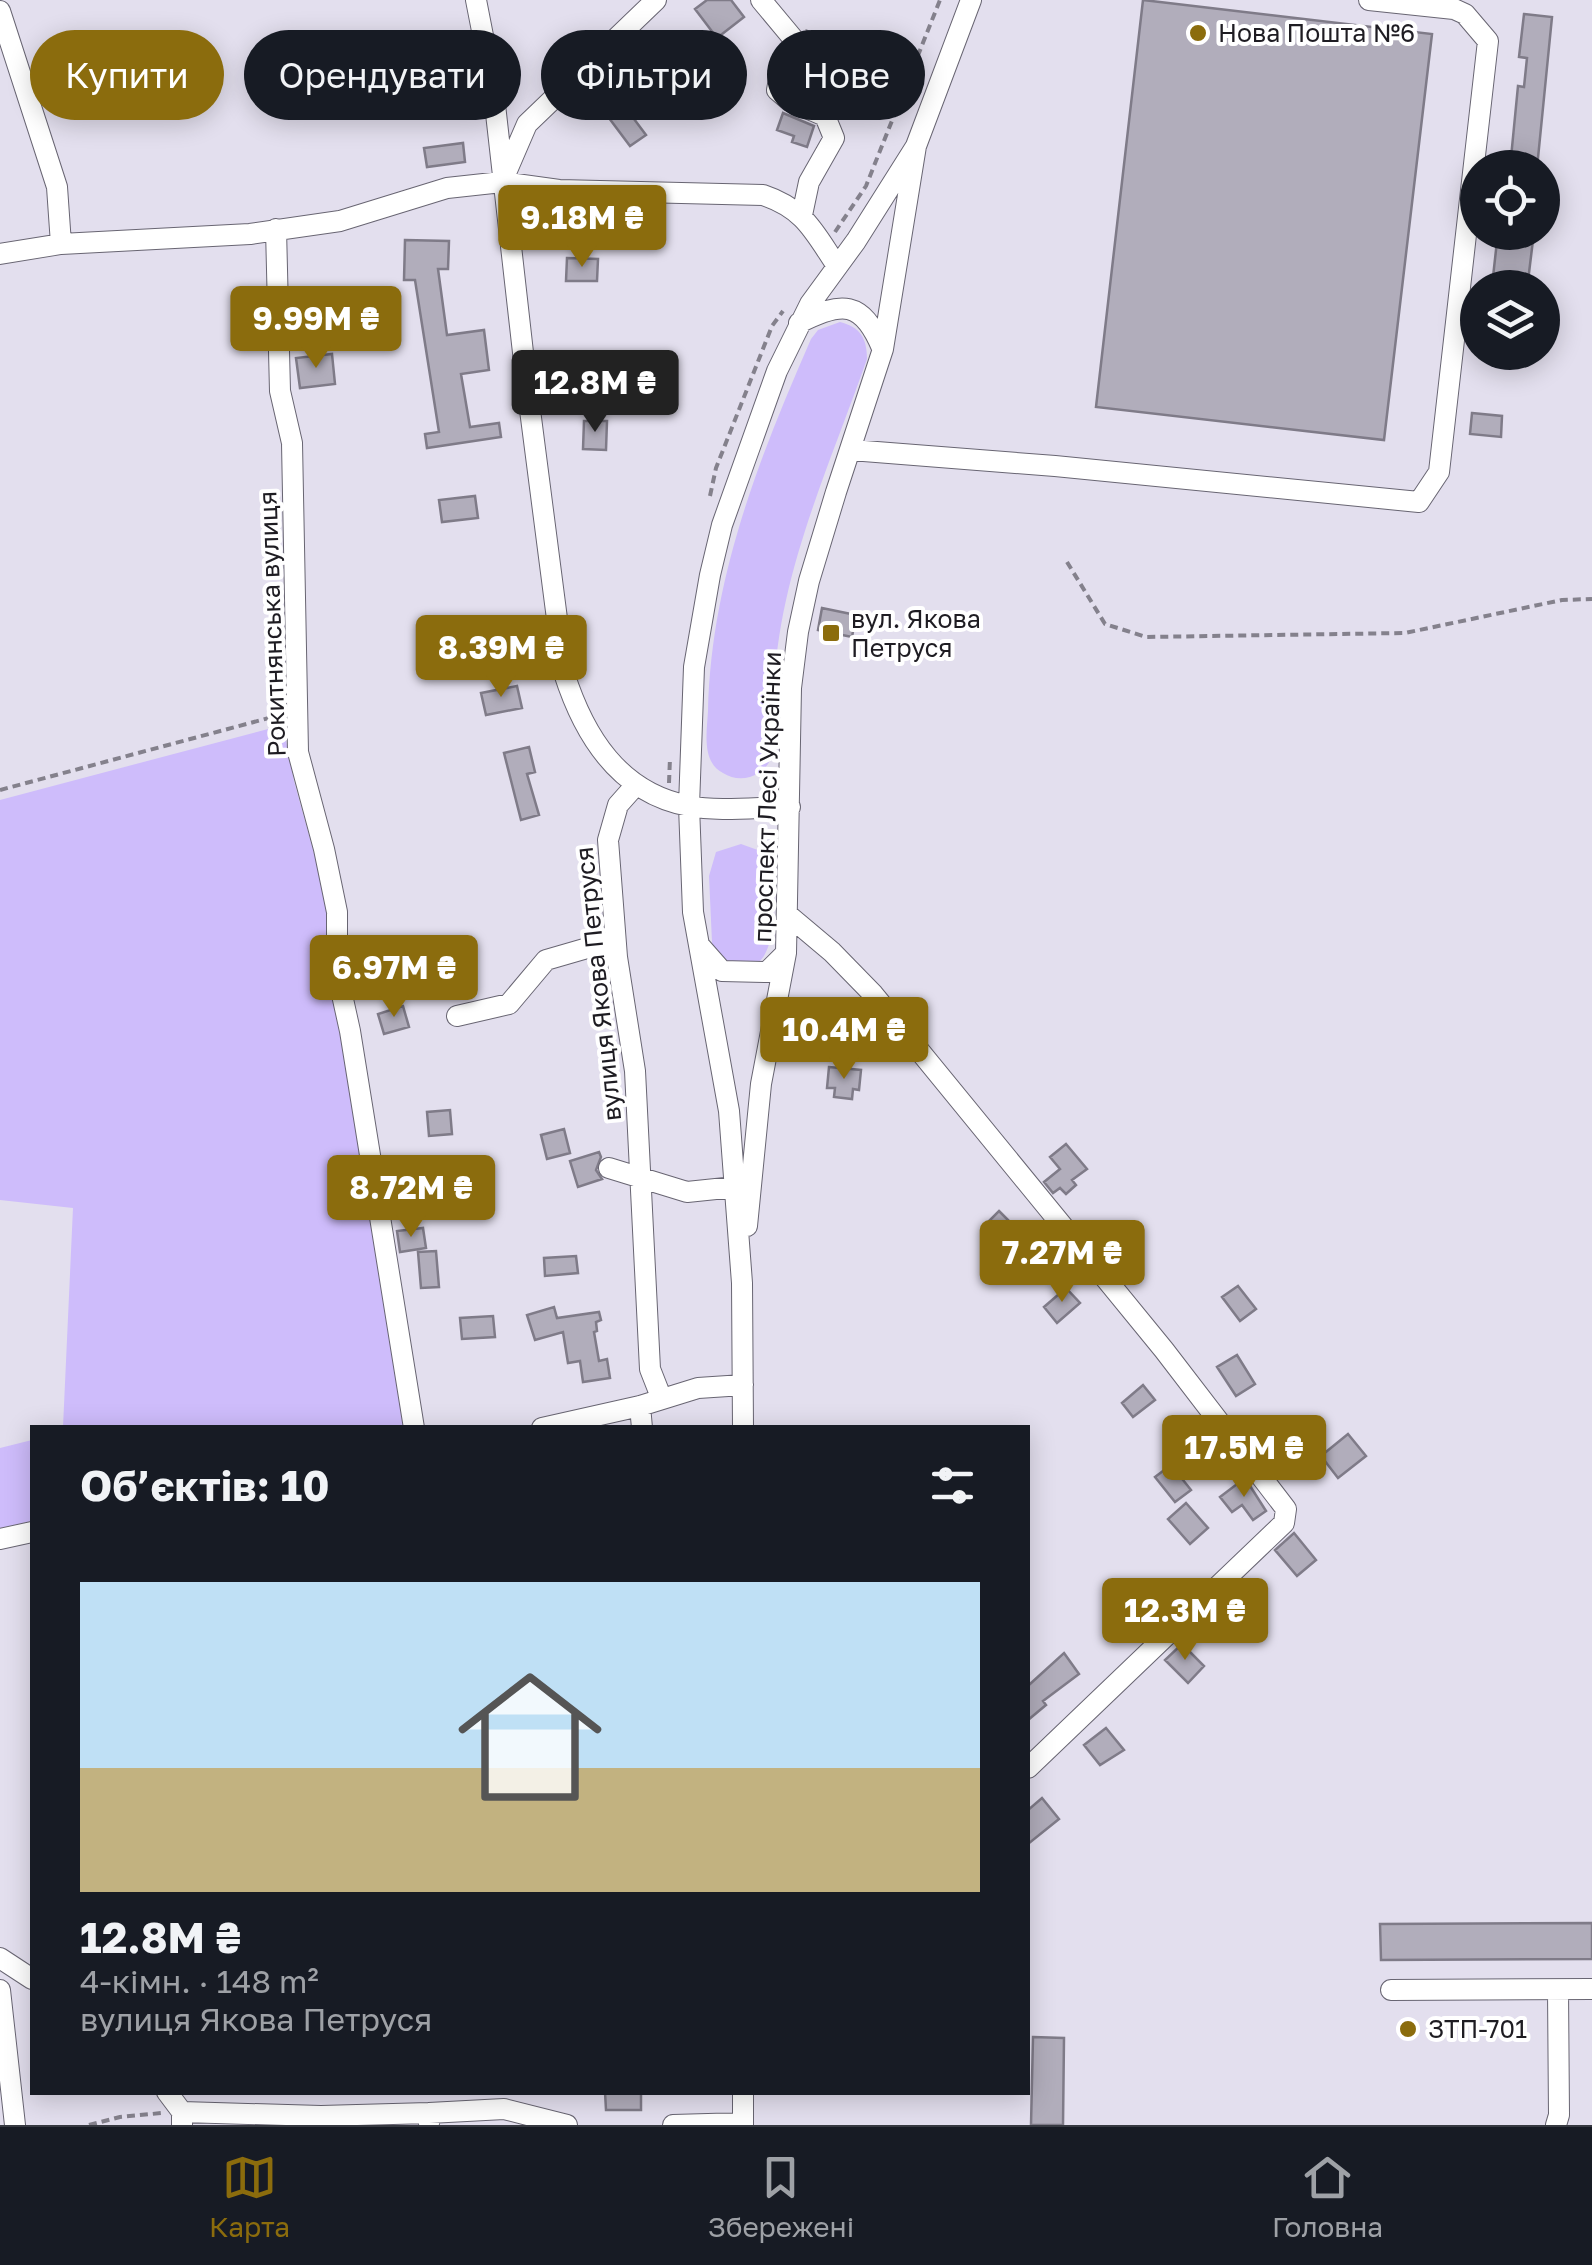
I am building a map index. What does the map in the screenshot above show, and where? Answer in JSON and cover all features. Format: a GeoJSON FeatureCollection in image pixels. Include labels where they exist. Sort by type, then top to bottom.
{"type":"FeatureCollection","features":[{"type":"Feature","properties":{"kind":"street"},"geometry":{"type":"LineString","coordinates":[[476,0],[493,87],[564,673],[577,713],[603,756],[634,786],[689,806],[790,808]]}},
{"type":"Feature","properties":{"kind":"street"},"geometry":{"type":"LineString","coordinates":[[502,182],[527,124],[656,0]]}},
{"type":"Feature","properties":{"kind":"street"},"geometry":{"type":"LineString","coordinates":[[761,0],[796,42],[780,74],[778,90],[790,101],[826,116],[834,138],[809,182],[802,215]]}},
{"type":"Feature","properties":{"kind":"street","name":"проспект Лесі Українки"},"geometry":{"type":"LineString","coordinates":[[742,1282],[759,1099],[786,953],[792,687],[798,632],[809,581],[883,350],[916,146],[971,0]]}},
{"type":"Feature","properties":{"kind":"street"},"geometry":{"type":"LineString","coordinates":[[851,450],[1419,502],[1440,472],[1488,41],[1465,14],[1454,9],[1369,0]]}},
{"type":"Feature","properties":{"kind":"street"},"geometry":{"type":"LineString","coordinates":[[0,11],[57,188],[61,244]]}},
{"type":"Feature","properties":{"kind":"street","name":"проспект Лесі Українки"},"geometry":{"type":"LineString","coordinates":[[742,1425],[742,1282],[726,1088],[697,940],[689,806],[694,667],[710,575],[730,499],[777,371],[798,323],[916,146]]}},
{"type":"Feature","properties":{"kind":"street"},"geometry":{"type":"LineString","coordinates":[[0,254],[61,244],[340,221],[447,188],[502,182],[559,190],[763,195],[786,203],[802,215],[837,266]]}},
{"type":"Feature","properties":{"kind":"street","name":"Рокитнянська вулиця"},"geometry":{"type":"LineString","coordinates":[[276,229],[280,391],[292,444],[298,752],[337,912],[337,972],[414,1425]]}},
{"type":"Feature","properties":{"kind":"street"},"geometry":{"type":"LineString","coordinates":[[798,323],[839,306],[860,312],[871,322],[883,350]]}},
{"type":"Feature","properties":{"kind":"street","name":"вулиця Якова Петруся"},"geometry":{"type":"LineString","coordinates":[[634,786],[618,805],[608,840],[615,940],[635,1071],[650,1369],[661,1398]]}},
{"type":"Feature","properties":{"kind":"street"},"geometry":{"type":"LineString","coordinates":[[788,915],[873,994],[1164,1350],[1286,1509],[1284,1523],[1030,1766]]}},
{"type":"Feature","properties":{"kind":"street"},"geometry":{"type":"LineString","coordinates":[[457,1016],[509,1004],[546,960],[615,940]]}},
{"type":"Feature","properties":{"kind":"street"},"geometry":{"type":"LineString","coordinates":[[697,940],[708,959],[722,971],[767,972],[786,953]]}},
{"type":"Feature","properties":{"kind":"street"},"geometry":{"type":"LineString","coordinates":[[609,1168],[687,1192],[735,1187]]}},
{"type":"Feature","properties":{"kind":"street"},"geometry":{"type":"LineString","coordinates":[[569,1425],[641,1417],[661,1398],[698,1388],[743,1385]]}},
{"type":"Feature","properties":{"kind":"street"},"geometry":{"type":"LineString","coordinates":[[0,1540],[30,1532]]}},
{"type":"Feature","properties":{"kind":"street"},"geometry":{"type":"LineString","coordinates":[[0,1958],[30,1978]]}},
{"type":"Feature","properties":{"kind":"street"},"geometry":{"type":"LineString","coordinates":[[0,1990],[14,2125]]}},
{"type":"Feature","properties":{"kind":"street"},"geometry":{"type":"LineString","coordinates":[[1392,1990],[1592,1990]]}},
{"type":"Feature","properties":{"kind":"street"},"geometry":{"type":"LineString","coordinates":[[1556,2125],[1558,1990]]}},
{"type":"Feature","properties":{"kind":"street"},"geometry":{"type":"LineString","coordinates":[[169,2095],[182,2118],[429,2119],[504,2101],[566,2125]]}},
{"type":"Feature","properties":{"kind":"street"},"geometry":{"type":"LineString","coordinates":[[674,2125],[743,2124],[744,2095]]}},
{"type":"Feature","properties":{"kind":"path"},"geometry":{"type":"LineString","coordinates":[[1067,562],[1105,624],[1146,637],[1405,634],[1562,600],[1592,599]]}},
{"type":"Feature","properties":{"kind":"path"},"geometry":{"type":"LineString","coordinates":[[0,790],[296,711]]}},
{"type":"Feature","properties":{"kind":"path"},"geometry":{"type":"LineString","coordinates":[[89,2125],[120,2117],[182,2118]]}},
{"type":"Feature","properties":{"kind":"shaded area"},"geometry":{"type":"Polygon","coordinates":[[[840,322],[861,334],[867,359],[807,524],[784,608],[777,650],[771,758],[759,773],[732,777],[711,761],[707,737],[711,662],[728,567],[756,474],[811,339],[818,330],[840,322]]]}},
{"type":"Feature","properties":{"kind":"shaded area"},"geometry":{"type":"Polygon","coordinates":[[[283,725],[294,781],[331,915],[331,984],[410,1425],[63,1425],[73,1208],[0,1200],[0,800],[283,725]]]}},
{"type":"Feature","properties":{"kind":"shaded area"},"geometry":{"type":"Polygon","coordinates":[[[741,844],[766,853],[772,862],[772,932],[763,957],[756,964],[732,967],[713,949],[709,876],[716,852],[741,844]]]}},
{"type":"Feature","properties":{"kind":"shaded area"},"geometry":{"type":"Polygon","coordinates":[[[30,1440],[30,1521],[0,1528],[0,1448],[30,1440]]]}},
{"type":"Feature","properties":{"kind":"building"},"geometry":{"type":"Polygon","coordinates":[[[707,0],[731,0],[744,17],[727,30],[711,30],[695,9],[707,0]]]}},
{"type":"Feature","properties":{"kind":"building"},"geometry":{"type":"Polygon","coordinates":[[[1143,0],[1432,34],[1384,440],[1096,407],[1143,0]]]}},
{"type":"Feature","properties":{"kind":"building"},"geometry":{"type":"Polygon","coordinates":[[[1524,14],[1552,17],[1539,150],[1512,150],[1518,86],[1524,87],[1527,58],[1519,57],[1524,14]]]}},
{"type":"Feature","properties":{"kind":"building"},"geometry":{"type":"Polygon","coordinates":[[[610,120],[635,120],[646,135],[630,146],[610,120]]]}},
{"type":"Feature","properties":{"kind":"building"},"geometry":{"type":"Polygon","coordinates":[[[781,120],[800,120],[814,126],[807,147],[792,142],[794,136],[777,130],[781,120]]]}},
{"type":"Feature","properties":{"kind":"building"},"geometry":{"type":"Polygon","coordinates":[[[463,143],[465,162],[427,167],[424,148],[463,143]]]}},
{"type":"Feature","properties":{"kind":"building"},"geometry":{"type":"Polygon","coordinates":[[[405,240],[449,241],[448,269],[438,269],[447,335],[484,330],[489,370],[461,374],[470,427],[499,423],[501,437],[427,448],[425,434],[439,432],[415,280],[404,280],[405,240]]]}},
{"type":"Feature","properties":{"kind":"building"},"geometry":{"type":"Polygon","coordinates":[[[1496,250],[1532,250],[1529,270],[1494,270],[1496,250]]]}},
{"type":"Feature","properties":{"kind":"building"},"geometry":{"type":"Polygon","coordinates":[[[567,258],[598,259],[597,281],[566,281],[567,258]]]}},
{"type":"Feature","properties":{"kind":"building"},"geometry":{"type":"Polygon","coordinates":[[[332,354],[335,384],[300,388],[296,358],[332,354]]]}},
{"type":"Feature","properties":{"kind":"building"},"geometry":{"type":"Polygon","coordinates":[[[1472,413],[1502,416],[1501,437],[1470,434],[1472,413]]]}},
{"type":"Feature","properties":{"kind":"building"},"geometry":{"type":"Polygon","coordinates":[[[584,421],[607,421],[606,450],[583,449],[584,421]]]}},
{"type":"Feature","properties":{"kind":"building"},"geometry":{"type":"Polygon","coordinates":[[[475,496],[478,518],[442,522],[439,500],[475,496]]]}},
{"type":"Feature","properties":{"kind":"building"},"geometry":{"type":"Polygon","coordinates":[[[822,608],[856,615],[852,637],[818,630],[822,608]]]}},
{"type":"Feature","properties":{"kind":"building"},"geometry":{"type":"Polygon","coordinates":[[[517,686],[522,708],[486,715],[481,693],[517,686]]]}},
{"type":"Feature","properties":{"kind":"building"},"geometry":{"type":"Polygon","coordinates":[[[529,747],[535,772],[527,774],[539,815],[521,820],[504,753],[529,747]]]}},
{"type":"Feature","properties":{"kind":"building"},"geometry":{"type":"Polygon","coordinates":[[[403,1006],[409,1027],[384,1034],[378,1014],[403,1006]]]}},
{"type":"Feature","properties":{"kind":"building"},"geometry":{"type":"Polygon","coordinates":[[[829,1067],[861,1070],[859,1090],[853,1089],[852,1099],[834,1097],[835,1088],[827,1088],[829,1067]]]}},
{"type":"Feature","properties":{"kind":"building"},"geometry":{"type":"Polygon","coordinates":[[[450,1110],[452,1134],[429,1136],[427,1112],[450,1110]]]}},
{"type":"Feature","properties":{"kind":"building"},"geometry":{"type":"Polygon","coordinates":[[[564,1129],[570,1153],[547,1159],[541,1135],[564,1129]]]}},
{"type":"Feature","properties":{"kind":"building"},"geometry":{"type":"Polygon","coordinates":[[[1066,1144],[1087,1169],[1072,1180],[1076,1185],[1066,1194],[1060,1188],[1053,1193],[1044,1182],[1060,1169],[1050,1157],[1066,1144]]]}},
{"type":"Feature","properties":{"kind":"building"},"geometry":{"type":"Polygon","coordinates":[[[599,1152],[596,1170],[602,1179],[578,1187],[570,1161],[599,1152]]]}},
{"type":"Feature","properties":{"kind":"building"},"geometry":{"type":"Polygon","coordinates":[[[999,1211],[1024,1236],[1029,1232],[1042,1248],[1019,1267],[1006,1250],[1009,1248],[991,1230],[995,1227],[989,1221],[999,1211]]]}},
{"type":"Feature","properties":{"kind":"building"},"geometry":{"type":"Polygon","coordinates":[[[423,1228],[426,1248],[400,1252],[397,1231],[423,1228]]]}},
{"type":"Feature","properties":{"kind":"building"},"geometry":{"type":"Polygon","coordinates":[[[436,1251],[439,1287],[421,1288],[418,1252],[436,1251]]]}},
{"type":"Feature","properties":{"kind":"building"},"geometry":{"type":"Polygon","coordinates":[[[576,1256],[578,1273],[545,1276],[544,1258],[576,1256]]]}},
{"type":"Feature","properties":{"kind":"building"},"geometry":{"type":"Polygon","coordinates":[[[1238,1286],[1256,1309],[1240,1321],[1222,1297],[1238,1286]]]}},
{"type":"Feature","properties":{"kind":"building"},"geometry":{"type":"Polygon","coordinates":[[[1066,1288],[1080,1303],[1057,1323],[1044,1307],[1066,1288]]]}},
{"type":"Feature","properties":{"kind":"building"},"geometry":{"type":"Polygon","coordinates":[[[554,1307],[557,1318],[599,1312],[601,1320],[596,1322],[594,1332],[599,1361],[607,1359],[610,1378],[583,1382],[580,1361],[568,1363],[563,1332],[535,1340],[527,1315],[554,1307]]]}},
{"type":"Feature","properties":{"kind":"building"},"geometry":{"type":"Polygon","coordinates":[[[493,1316],[495,1337],[462,1339],[460,1318],[493,1316]]]}},
{"type":"Feature","properties":{"kind":"building"},"geometry":{"type":"Polygon","coordinates":[[[1237,1355],[1255,1384],[1236,1396],[1217,1367],[1237,1355]]]}},
{"type":"Feature","properties":{"kind":"building"},"geometry":{"type":"Polygon","coordinates":[[[1143,1385],[1155,1400],[1133,1417],[1122,1403],[1143,1385]]]}},
{"type":"Feature","properties":{"kind":"building"},"geometry":{"type":"Polygon","coordinates":[[[1348,1434],[1366,1456],[1338,1478],[1321,1456],[1348,1434]]]}},
{"type":"Feature","properties":{"kind":"building"},"geometry":{"type":"Polygon","coordinates":[[[1171,1465],[1191,1490],[1175,1502],[1155,1477],[1171,1465]]]}},
{"type":"Feature","properties":{"kind":"building"},"geometry":{"type":"Polygon","coordinates":[[[1245,1478],[1266,1511],[1253,1520],[1242,1505],[1232,1512],[1220,1497],[1245,1478]]]}},
{"type":"Feature","properties":{"kind":"building"},"geometry":{"type":"Polygon","coordinates":[[[1186,1503],[1208,1528],[1190,1544],[1168,1519],[1186,1503]]]}},
{"type":"Feature","properties":{"kind":"building"},"geometry":{"type":"Polygon","coordinates":[[[1294,1533],[1316,1560],[1297,1576],[1275,1550],[1294,1533]]]}},
{"type":"Feature","properties":{"kind":"building"},"geometry":{"type":"Polygon","coordinates":[[[1182,1644],[1204,1666],[1188,1683],[1165,1660],[1182,1644]]]}},
{"type":"Feature","properties":{"kind":"building"},"geometry":{"type":"Polygon","coordinates":[[[1064,1653],[1079,1674],[1043,1701],[1046,1705],[1030,1718],[1030,1684],[1064,1653]]]}},
{"type":"Feature","properties":{"kind":"building"},"geometry":{"type":"Polygon","coordinates":[[[1106,1728],[1124,1750],[1100,1765],[1084,1745],[1106,1728]]]}},
{"type":"Feature","properties":{"kind":"building"},"geometry":{"type":"Polygon","coordinates":[[[1042,1798],[1059,1819],[1030,1842],[1030,1808],[1042,1798]]]}},
{"type":"Feature","properties":{"kind":"building"},"geometry":{"type":"Polygon","coordinates":[[[1592,1923],[1592,1959],[1381,1960],[1380,1924],[1592,1923]]]}},
{"type":"Feature","properties":{"kind":"building"},"geometry":{"type":"Polygon","coordinates":[[[1033,2037],[1064,2038],[1063,2125],[1031,2125],[1033,2037]]]}},
{"type":"Feature","properties":{"kind":"building"},"geometry":{"type":"Polygon","coordinates":[[[605,2095],[641,2095],[641,2110],[606,2110],[605,2095]]]}},
{"type":"Feature","properties":{"kind":"place","name":"Нова Пошта №6"},"geometry":{"type":"Point","coordinates":[1198,33]}},
{"type":"Feature","properties":{"kind":"place","name":"вул. Якова Петруся"},"geometry":{"type":"Point","coordinates":[831,633]}},
{"type":"Feature","properties":{"kind":"place","name":"ЗТП-701"},"geometry":{"type":"Point","coordinates":[1408,2029]}}]}
